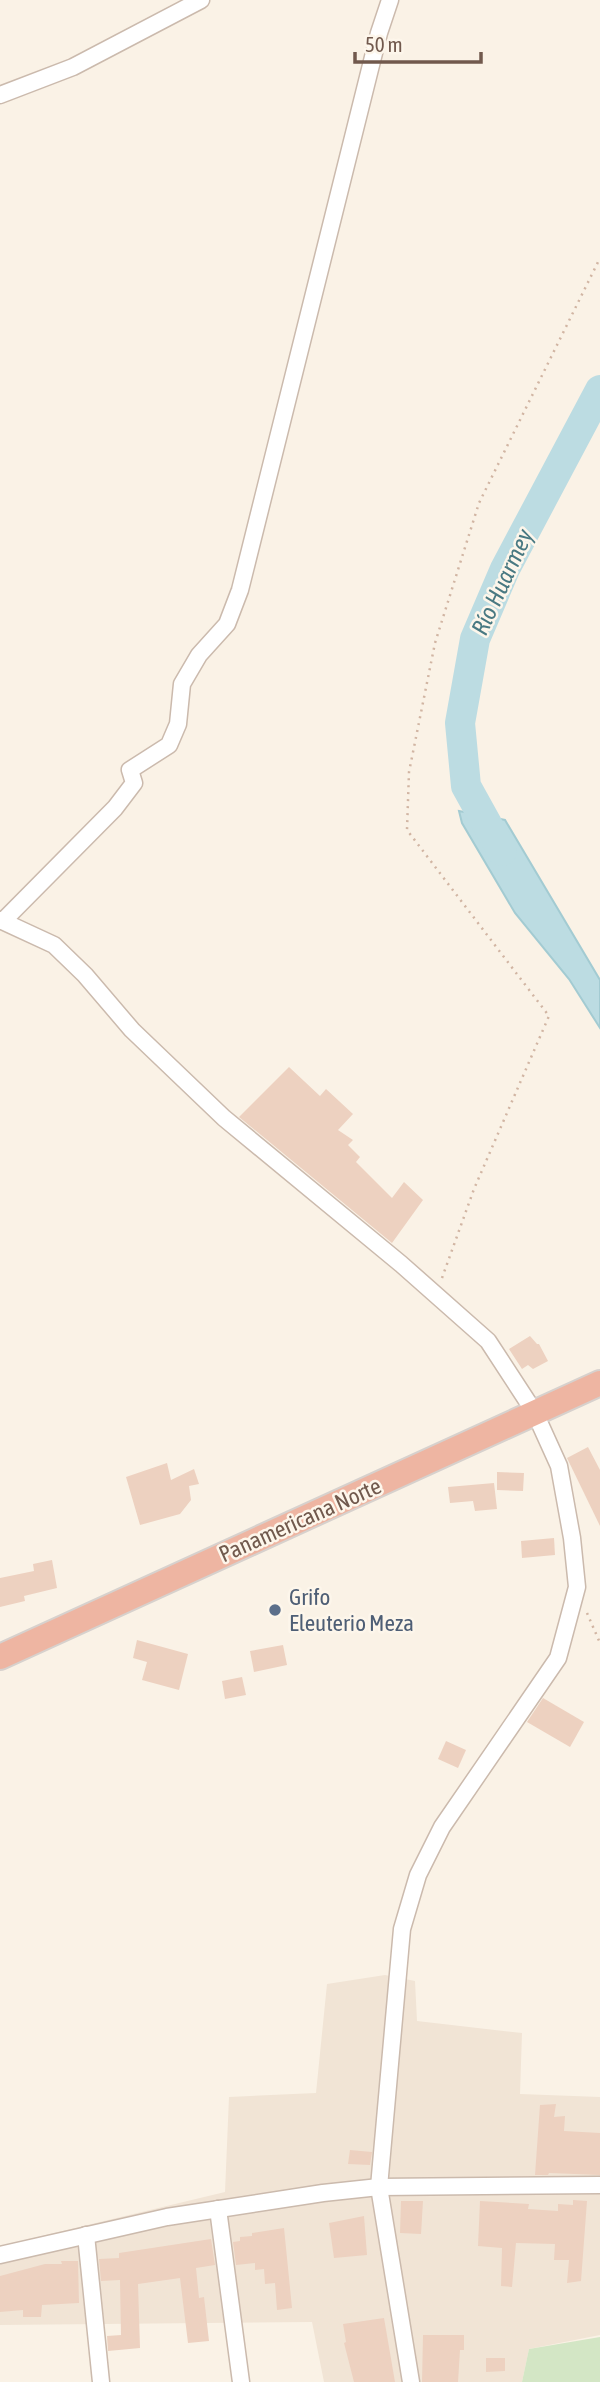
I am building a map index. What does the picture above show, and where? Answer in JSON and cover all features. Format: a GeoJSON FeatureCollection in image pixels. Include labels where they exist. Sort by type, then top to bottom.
{"type":"FeatureCollection","features":[{"type":"Feature","properties":{"kind":"highway","name":"Panamericana Norte"},"geometry":{"type":"LineString","coordinates":[[0,1657],[600,1383]]}},
{"type":"Feature","properties":{"kind":"street"},"geometry":{"type":"LineString","coordinates":[[0,95],[73,67],[201,0]]}},
{"type":"Feature","properties":{"kind":"street"},"geometry":{"type":"LineString","coordinates":[[390,0],[379,33],[240,590],[227,624],[198,655],[182,684],[178,724],[169,745],[130,770],[134,783],[115,808],[1,921],[54,945],[85,975],[132,1030],[224,1118],[488,1340],[535,1413],[559,1466],[572,1538],[577,1587],[558,1658],[442,1827],[418,1875],[401,1929],[379,2188],[411,2382]]}},
{"type":"Feature","properties":{"kind":"street"},"geometry":{"type":"LineString","coordinates":[[0,2255],[86,2235],[284,2198],[379,2188],[600,2185]]}},
{"type":"Feature","properties":{"kind":"street"},"geometry":{"type":"LineString","coordinates":[[218,2209],[242,2382]]}},
{"type":"Feature","properties":{"kind":"street"},"geometry":{"type":"LineString","coordinates":[[86,2235],[101,2382]]}},
{"type":"Feature","properties":{"kind":"path"},"geometry":{"type":"LineString","coordinates":[[440,1298],[443,1276],[474,1189],[549,1016],[407,830],[409,772],[435,643],[479,503],[600,258]]}},
{"type":"Feature","properties":{"kind":"path"},"geometry":{"type":"LineString","coordinates":[[577,1587],[600,1643]]}},
{"type":"Feature","properties":{"kind":"shaded area"},"geometry":{"type":"Polygon","coordinates":[[[385,1975],[415,1981],[417,2021],[522,2033],[520,2094],[600,2097],[600,2335],[529,2349],[522,2382],[324,2382],[312,2322],[0,2325],[0,2246],[225,2192],[229,2097],[316,2093],[327,1984],[385,1975]]]}},
{"type":"Feature","properties":{"kind":"green space"},"geometry":{"type":"Polygon","coordinates":[[[600,2337],[600,2382],[522,2382],[529,2349],[600,2337]]]}},
{"type":"Feature","properties":{"kind":"water"},"geometry":{"type":"Polygon","coordinates":[[[459,811],[505,820],[600,980],[600,1028],[569,979],[515,913],[462,823],[459,811]]]}},
{"type":"Feature","properties":{"kind":"building"},"geometry":{"type":"Polygon","coordinates":[[[289,1067],[320,1096],[326,1089],[353,1114],[338,1130],[353,1140],[348,1145],[360,1157],[356,1162],[392,1198],[404,1182],[423,1200],[392,1243],[239,1117],[289,1067]]]}},
{"type":"Feature","properties":{"kind":"building"},"geometry":{"type":"Polygon","coordinates":[[[530,1336],[539,1344],[548,1361],[533,1369],[528,1365],[522,1369],[509,1349],[530,1336]]]}},
{"type":"Feature","properties":{"kind":"building"},"geometry":{"type":"Polygon","coordinates":[[[588,1447],[600,1470],[600,1526],[567,1458],[588,1447]]]}},
{"type":"Feature","properties":{"kind":"building"},"geometry":{"type":"Polygon","coordinates":[[[167,1463],[171,1480],[194,1469],[199,1484],[189,1486],[191,1500],[180,1514],[140,1525],[126,1477],[167,1463]]]}},
{"type":"Feature","properties":{"kind":"building"},"geometry":{"type":"Polygon","coordinates":[[[497,1472],[524,1473],[523,1491],[497,1490],[497,1472]]]}},
{"type":"Feature","properties":{"kind":"building"},"geometry":{"type":"Polygon","coordinates":[[[494,1483],[497,1509],[475,1511],[473,1501],[450,1503],[448,1487],[494,1483]]]}},
{"type":"Feature","properties":{"kind":"building"},"geometry":{"type":"Polygon","coordinates":[[[554,1538],[555,1555],[522,1558],[521,1541],[554,1538]]]}},
{"type":"Feature","properties":{"kind":"building"},"geometry":{"type":"Polygon","coordinates":[[[52,1560],[57,1588],[24,1596],[25,1601],[0,1607],[0,1578],[34,1571],[33,1564],[52,1560]]]}},
{"type":"Feature","properties":{"kind":"building"},"geometry":{"type":"Polygon","coordinates":[[[137,1640],[188,1654],[179,1690],[142,1680],[147,1662],[133,1658],[137,1640]]]}},
{"type":"Feature","properties":{"kind":"building"},"geometry":{"type":"Polygon","coordinates":[[[283,1645],[287,1665],[254,1672],[250,1651],[283,1645]]]}},
{"type":"Feature","properties":{"kind":"building"},"geometry":{"type":"Polygon","coordinates":[[[242,1677],[246,1695],[225,1699],[222,1681],[242,1677]]]}},
{"type":"Feature","properties":{"kind":"building"},"geometry":{"type":"Polygon","coordinates":[[[543,1698],[584,1722],[570,1747],[527,1722],[543,1698]]]}},
{"type":"Feature","properties":{"kind":"building"},"geometry":{"type":"Polygon","coordinates":[[[446,1741],[466,1750],[458,1768],[438,1759],[446,1741]]]}},
{"type":"Feature","properties":{"kind":"building"},"geometry":{"type":"Polygon","coordinates":[[[556,2104],[554,2117],[565,2116],[564,2131],[600,2133],[600,2175],[535,2175],[540,2105],[556,2104]]]}},
{"type":"Feature","properties":{"kind":"building"},"geometry":{"type":"Polygon","coordinates":[[[350,2150],[372,2152],[370,2165],[348,2164],[350,2150]]]}},
{"type":"Feature","properties":{"kind":"building"},"geometry":{"type":"Polygon","coordinates":[[[573,2200],[587,2201],[581,2281],[567,2283],[569,2260],[554,2260],[555,2244],[516,2243],[512,2287],[501,2286],[502,2248],[478,2246],[480,2201],[529,2204],[528,2209],[558,2211],[558,2204],[573,2205],[573,2200]]]}},
{"type":"Feature","properties":{"kind":"building"},"geometry":{"type":"Polygon","coordinates":[[[401,2201],[423,2201],[421,2234],[400,2233],[401,2201]]]}},
{"type":"Feature","properties":{"kind":"building"},"geometry":{"type":"Polygon","coordinates":[[[364,2216],[367,2255],[334,2258],[329,2223],[364,2216]]]}},
{"type":"Feature","properties":{"kind":"building"},"geometry":{"type":"Polygon","coordinates":[[[284,2228],[292,2308],[277,2310],[275,2283],[265,2284],[264,2269],[255,2270],[255,2263],[236,2265],[233,2242],[240,2241],[240,2237],[252,2236],[252,2233],[284,2228]]]}},
{"type":"Feature","properties":{"kind":"building"},"geometry":{"type":"Polygon","coordinates":[[[211,2239],[215,2265],[196,2268],[199,2298],[204,2297],[209,2341],[188,2343],[180,2278],[138,2284],[140,2348],[108,2351],[107,2336],[121,2335],[120,2280],[101,2281],[99,2259],[119,2258],[119,2253],[211,2239]]]}},
{"type":"Feature","properties":{"kind":"building"},"geometry":{"type":"Polygon","coordinates":[[[61,2261],[78,2261],[79,2303],[42,2305],[41,2317],[23,2317],[23,2310],[0,2312],[0,2276],[45,2264],[62,2264],[61,2261]]]}},
{"type":"Feature","properties":{"kind":"building"},"geometry":{"type":"Polygon","coordinates":[[[384,2318],[395,2382],[354,2382],[344,2343],[343,2324],[384,2318]]]}},
{"type":"Feature","properties":{"kind":"building"},"geometry":{"type":"Polygon","coordinates":[[[423,2335],[464,2335],[458,2382],[422,2382],[423,2335]]]}},
{"type":"Feature","properties":{"kind":"building"},"geometry":{"type":"Polygon","coordinates":[[[486,2358],[505,2358],[505,2371],[486,2372],[486,2358]]]}},
{"type":"Feature","properties":{"kind":"waterway","name":"Río Huarmey"},"geometry":{"type":"LineString","coordinates":[[502,851],[466,786],[460,723],[475,639],[505,569],[600,390]]}},
{"type":"Feature","properties":{"kind":"place","name":"Grifo Eleuterio Meza"},"geometry":{"type":"Point","coordinates":[275,1610]}}]}
